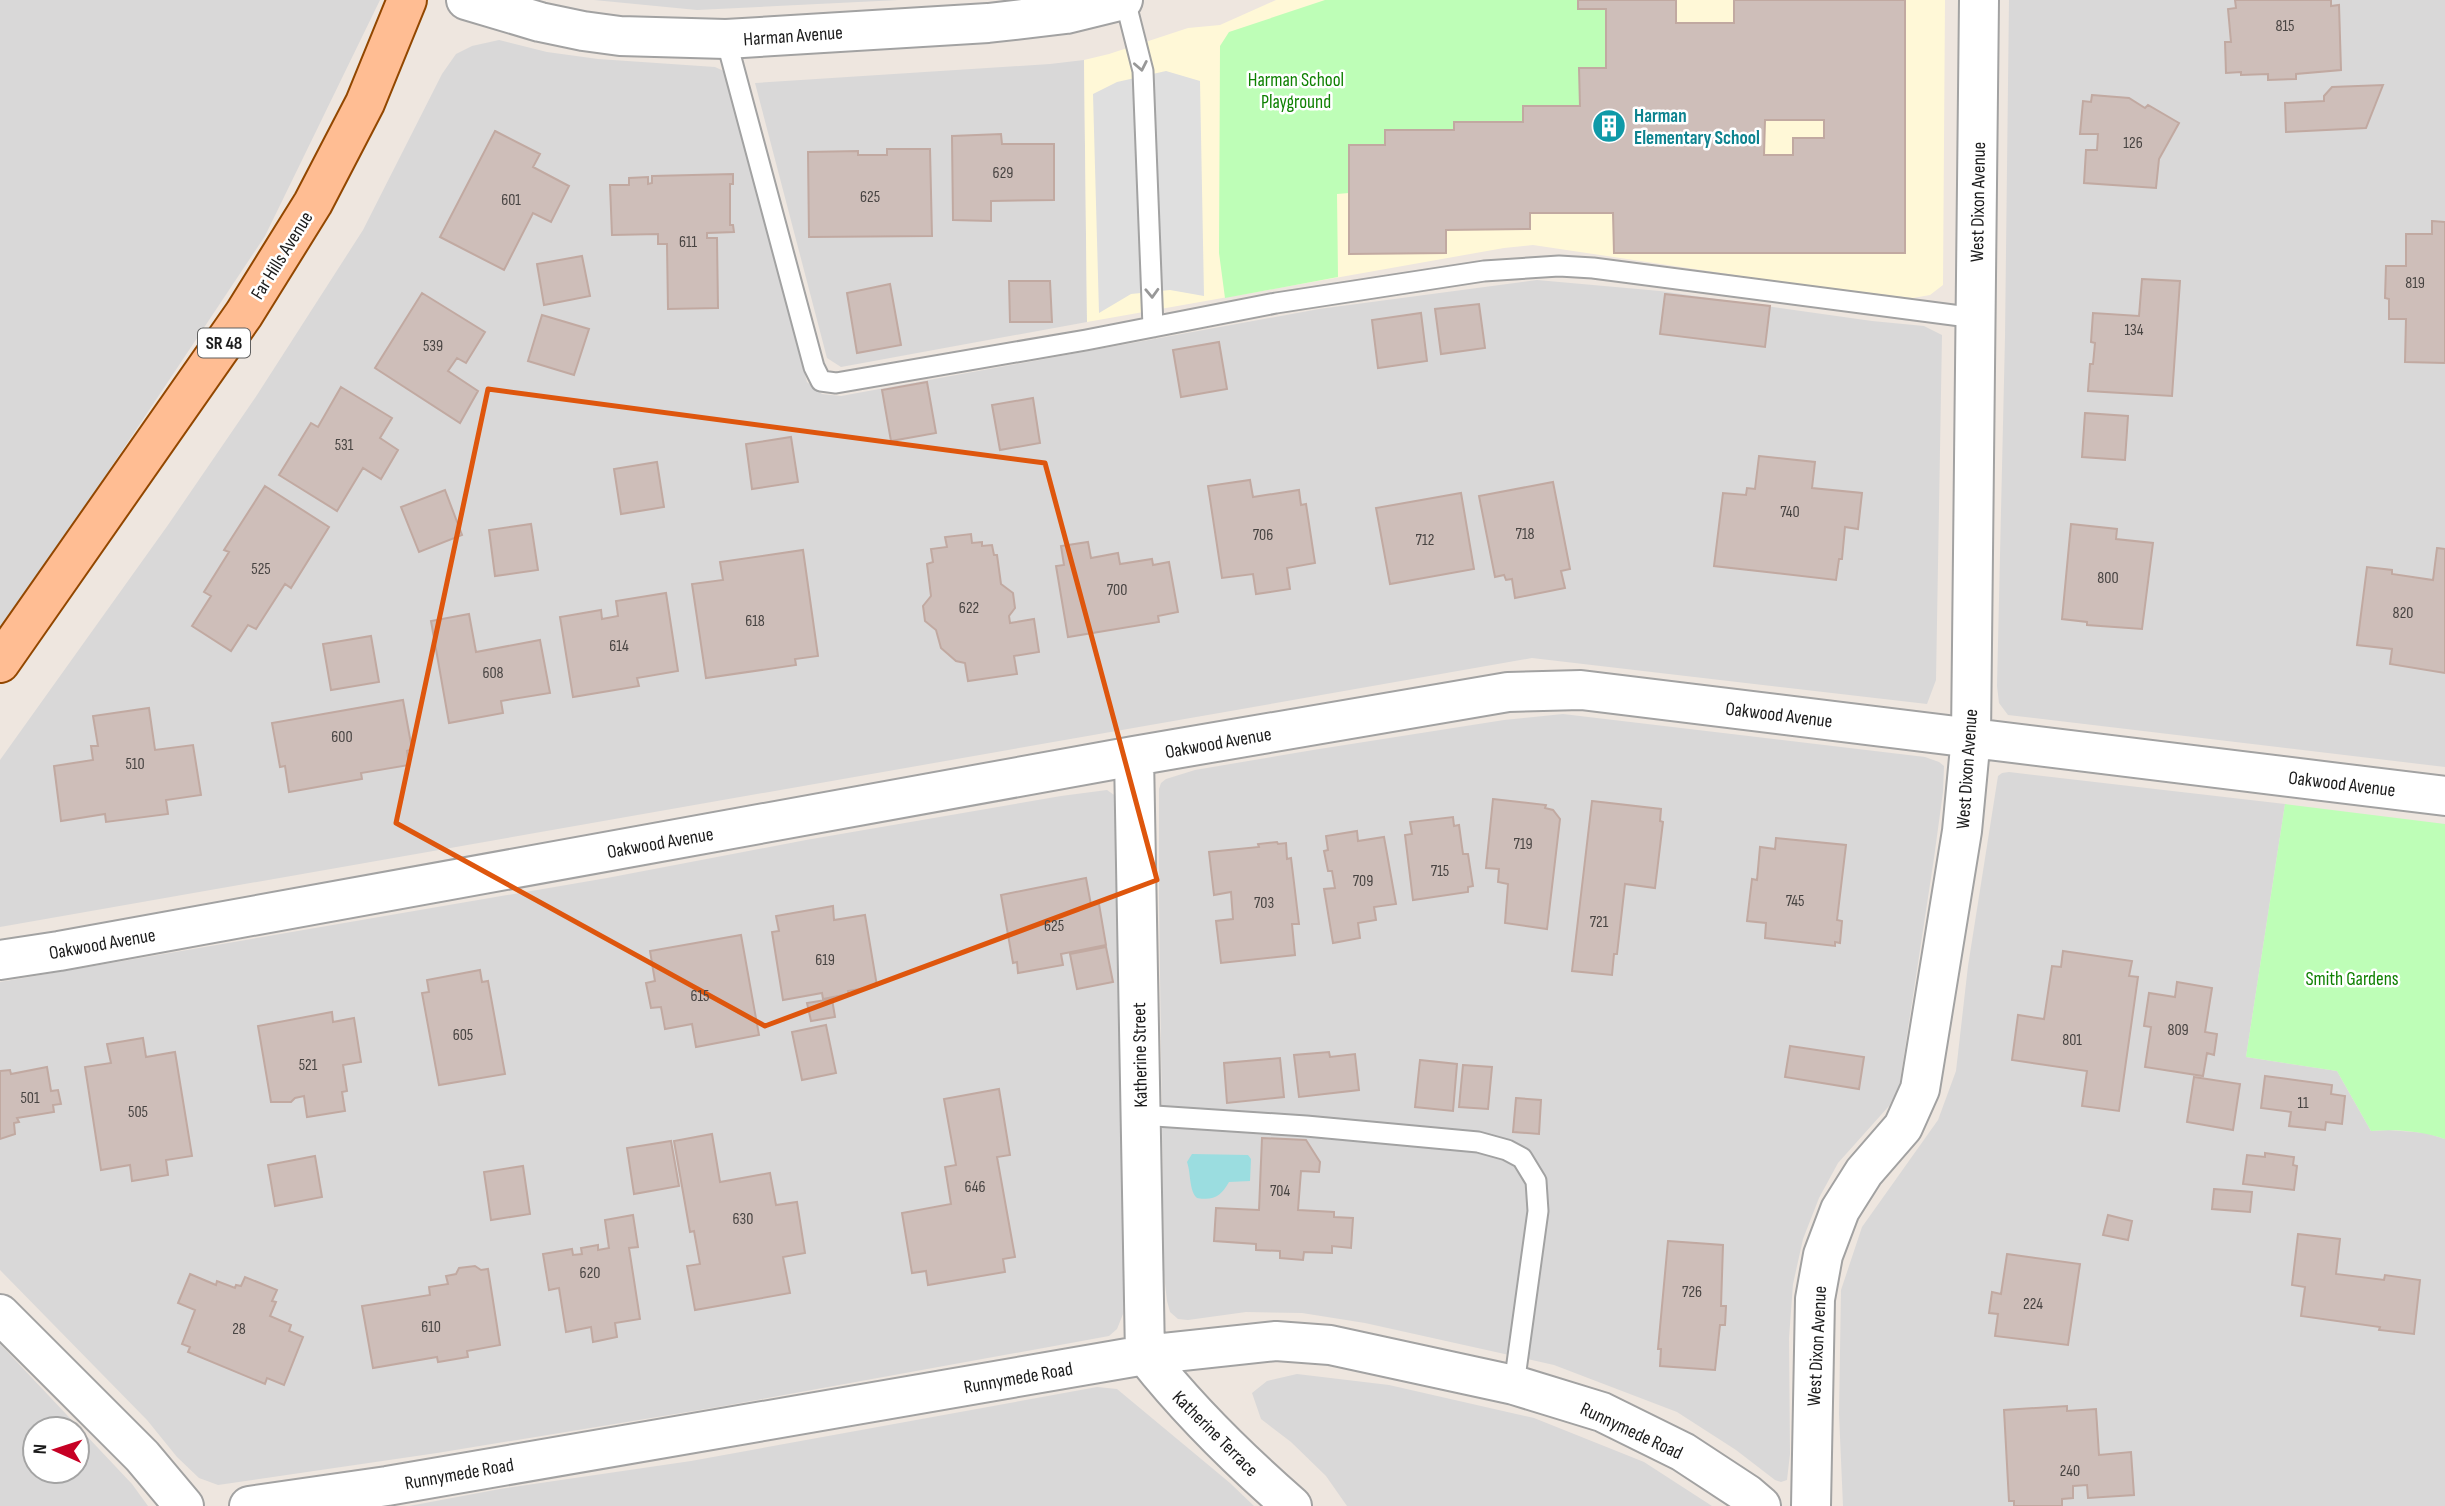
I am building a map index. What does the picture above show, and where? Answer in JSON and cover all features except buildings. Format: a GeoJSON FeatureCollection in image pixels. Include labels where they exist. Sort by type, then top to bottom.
{"type":"FeatureCollection","features":[{"type":"Feature","properties":{"kind":"main road","name":"Far Hills Avenue"},"geometry":{"type":"LineString","coordinates":[[0,663],[244,314],[313,203],[365,103],[408,0]]}},
{"type":"Feature","properties":{"kind":"street","name":"Harman Avenue"},"geometry":{"type":"LineString","coordinates":[[466,0],[540,22],[583,31],[620,36],[726,39],[988,11],[1066,15],[1124,0]]}},
{"type":"Feature","properties":{"kind":"street","name":"West Dixon Avenue"},"geometry":{"type":"LineString","coordinates":[[1811,1506],[1815,1299],[1823,1255],[1840,1210],[1864,1172],[1903,1127],[1920,1089],[1962,831],[1971,737],[1979,0]]}},
{"type":"Feature","properties":{"kind":"street","name":"Oakwood Avenue"},"geometry":{"type":"LineString","coordinates":[[0,960],[1134,756],[1508,692],[1569,690],[2445,796]]}},
{"type":"Feature","properties":{"kind":"street","name":"Katherine Street"},"geometry":{"type":"LineString","coordinates":[[1134,756],[1145,1355]]}},
{"type":"Feature","properties":{"kind":"street"},"geometry":{"type":"LineString","coordinates":[[0,1314],[142,1456],[184,1506]]}},
{"type":"Feature","properties":{"kind":"street","name":"Runnymede Road"},"geometry":{"type":"LineString","coordinates":[[249,1506],[387,1486],[1145,1355],[1276,1341],[1330,1345],[1514,1385],[1602,1412],[1683,1451],[1761,1506]]}},
{"type":"Feature","properties":{"kind":"street","name":"Katherine Terrace"},"geometry":{"type":"LineString","coordinates":[[1145,1355],[1201,1422],[1292,1506]]}},
{"type":"Feature","properties":{"kind":"lane"},"geometry":{"type":"LineString","coordinates":[[1124,0],[1143,71],[1153,327]]}},
{"type":"Feature","properties":{"kind":"lane"},"geometry":{"type":"LineString","coordinates":[[726,39],[814,366],[821,381],[836,383],[1276,303],[1484,271],[1559,266],[1976,318]]}},
{"type":"Feature","properties":{"kind":"lane"},"geometry":{"type":"LineString","coordinates":[[1140,1115],[1307,1126],[1478,1142],[1507,1150],[1522,1158],[1536,1181],[1538,1212],[1514,1385]]}},
{"type":"Feature","properties":{"kind":"highlighted area"},"geometry":{"type":"Polygon","coordinates":[[[488,389],[1045,463],[1157,880],[765,1026],[396,823],[488,389]]]}},
{"type":"Feature","properties":{"kind":"shaded area"},"geometry":{"type":"Polygon","coordinates":[[[0,0],[380,0],[265,236],[0,634],[0,0]]]}},
{"type":"Feature","properties":{"kind":"shaded area"},"geometry":{"type":"Polygon","coordinates":[[[594,0],[899,0],[697,10],[594,0]]]}},
{"type":"Feature","properties":{"kind":"shaded area"},"geometry":{"type":"Polygon","coordinates":[[[1276,0],[1945,0],[1943,285],[1930,295],[1913,298],[1801,285],[1533,245],[1087,322],[1084,60],[1188,28],[1220,25],[1276,0]]]}},
{"type":"Feature","properties":{"kind":"shaded area"},"geometry":{"type":"Polygon","coordinates":[[[2009,0],[2445,0],[2445,767],[2008,715],[1999,703],[1997,686],[2009,0]]]}},
{"type":"Feature","properties":{"kind":"shaded area"},"geometry":{"type":"Polygon","coordinates":[[[499,40],[547,52],[598,59],[715,67],[726,72],[807,382],[822,394],[841,396],[1319,309],[1537,280],[1660,291],[1924,326],[1942,335],[1936,680],[1927,704],[1532,658],[0,927],[0,760],[257,395],[363,230],[442,74],[456,54],[472,46],[499,40]]]}},
{"type":"Feature","properties":{"kind":"shaded area"},"geometry":{"type":"Polygon","coordinates":[[[1084,60],[1087,322],[841,367],[827,358],[755,83],[1084,60]]]}},
{"type":"Feature","properties":{"kind":"shaded area"},"geometry":{"type":"Polygon","coordinates":[[[1166,71],[1200,81],[1204,296],[1170,290],[1131,294],[1099,313],[1093,94],[1117,82],[1166,71]]]}},
{"type":"Feature","properties":{"kind":"shaded area"},"geometry":{"type":"Polygon","coordinates":[[[1563,714],[1925,757],[1944,766],[1934,858],[1899,1088],[1889,1106],[1838,1163],[1819,1198],[1803,1239],[1793,1284],[1789,1338],[1790,1454],[1787,1480],[1781,1482],[1677,1412],[1554,1365],[1365,1323],[1302,1313],[1246,1312],[1188,1320],[1178,1319],[1170,1312],[1164,1275],[1159,898],[1161,783],[1195,770],[1504,720],[1563,714]]]}},
{"type":"Feature","properties":{"kind":"shaded area"},"geometry":{"type":"Polygon","coordinates":[[[2009,772],[2285,804],[2246,1057],[2337,1071],[2371,1131],[2426,1133],[2445,1139],[2445,1506],[1843,1506],[1839,1414],[1841,1290],[1862,1227],[1938,1120],[1956,1071],[1968,966],[1998,776],[2009,772]]]}},
{"type":"Feature","properties":{"kind":"shaded area"},"geometry":{"type":"Polygon","coordinates":[[[1107,790],[1117,797],[1123,1180],[1123,1314],[1117,1329],[1109,1336],[718,1407],[437,1453],[218,1485],[199,1478],[177,1457],[147,1420],[0,1270],[0,982],[607,878],[806,840],[1107,790]]]}},
{"type":"Feature","properties":{"kind":"shaded area"},"geometry":{"type":"Polygon","coordinates":[[[0,1344],[67,1415],[21,1415],[21,1485],[91,1485],[91,1441],[132,1484],[148,1506],[0,1506],[0,1344]]]}},
{"type":"Feature","properties":{"kind":"shaded area"},"geometry":{"type":"Polygon","coordinates":[[[1297,1374],[1389,1385],[1534,1418],[1644,1462],[1712,1506],[1347,1506],[1326,1476],[1291,1442],[1261,1419],[1252,1393],[1267,1381],[1297,1374]]]}},
{"type":"Feature","properties":{"kind":"shaded area"},"geometry":{"type":"Polygon","coordinates":[[[1097,1387],[1117,1389],[1254,1506],[409,1506],[500,1489],[691,1461],[1097,1387]]]}},
{"type":"Feature","properties":{"kind":"green space","name":"Harman School Playground"},"geometry":{"type":"Polygon","coordinates":[[[1325,0],[1578,0],[1606,9],[1606,68],[1579,68],[1580,106],[1523,106],[1523,122],[1455,122],[1454,130],[1385,130],[1385,145],[1349,145],[1349,193],[1337,194],[1338,277],[1225,298],[1219,253],[1220,46],[1229,32],[1325,0]]]}},
{"type":"Feature","properties":{"kind":"green space","name":"Smith Gardens"},"geometry":{"type":"Polygon","coordinates":[[[2285,804],[2445,824],[2445,1139],[2408,1131],[2371,1131],[2337,1071],[2246,1057],[2285,804]]]}},
{"type":"Feature","properties":{"kind":"water"},"geometry":{"type":"Polygon","coordinates":[[[1192,1154],[1248,1155],[1251,1159],[1250,1181],[1229,1182],[1216,1196],[1208,1199],[1197,1198],[1187,1162],[1192,1154]]]}},
{"type":"Feature","properties":{"kind":"place","name":"Harman Elementary School"},"geometry":{"type":"Point","coordinates":[1609,126]}}]}
